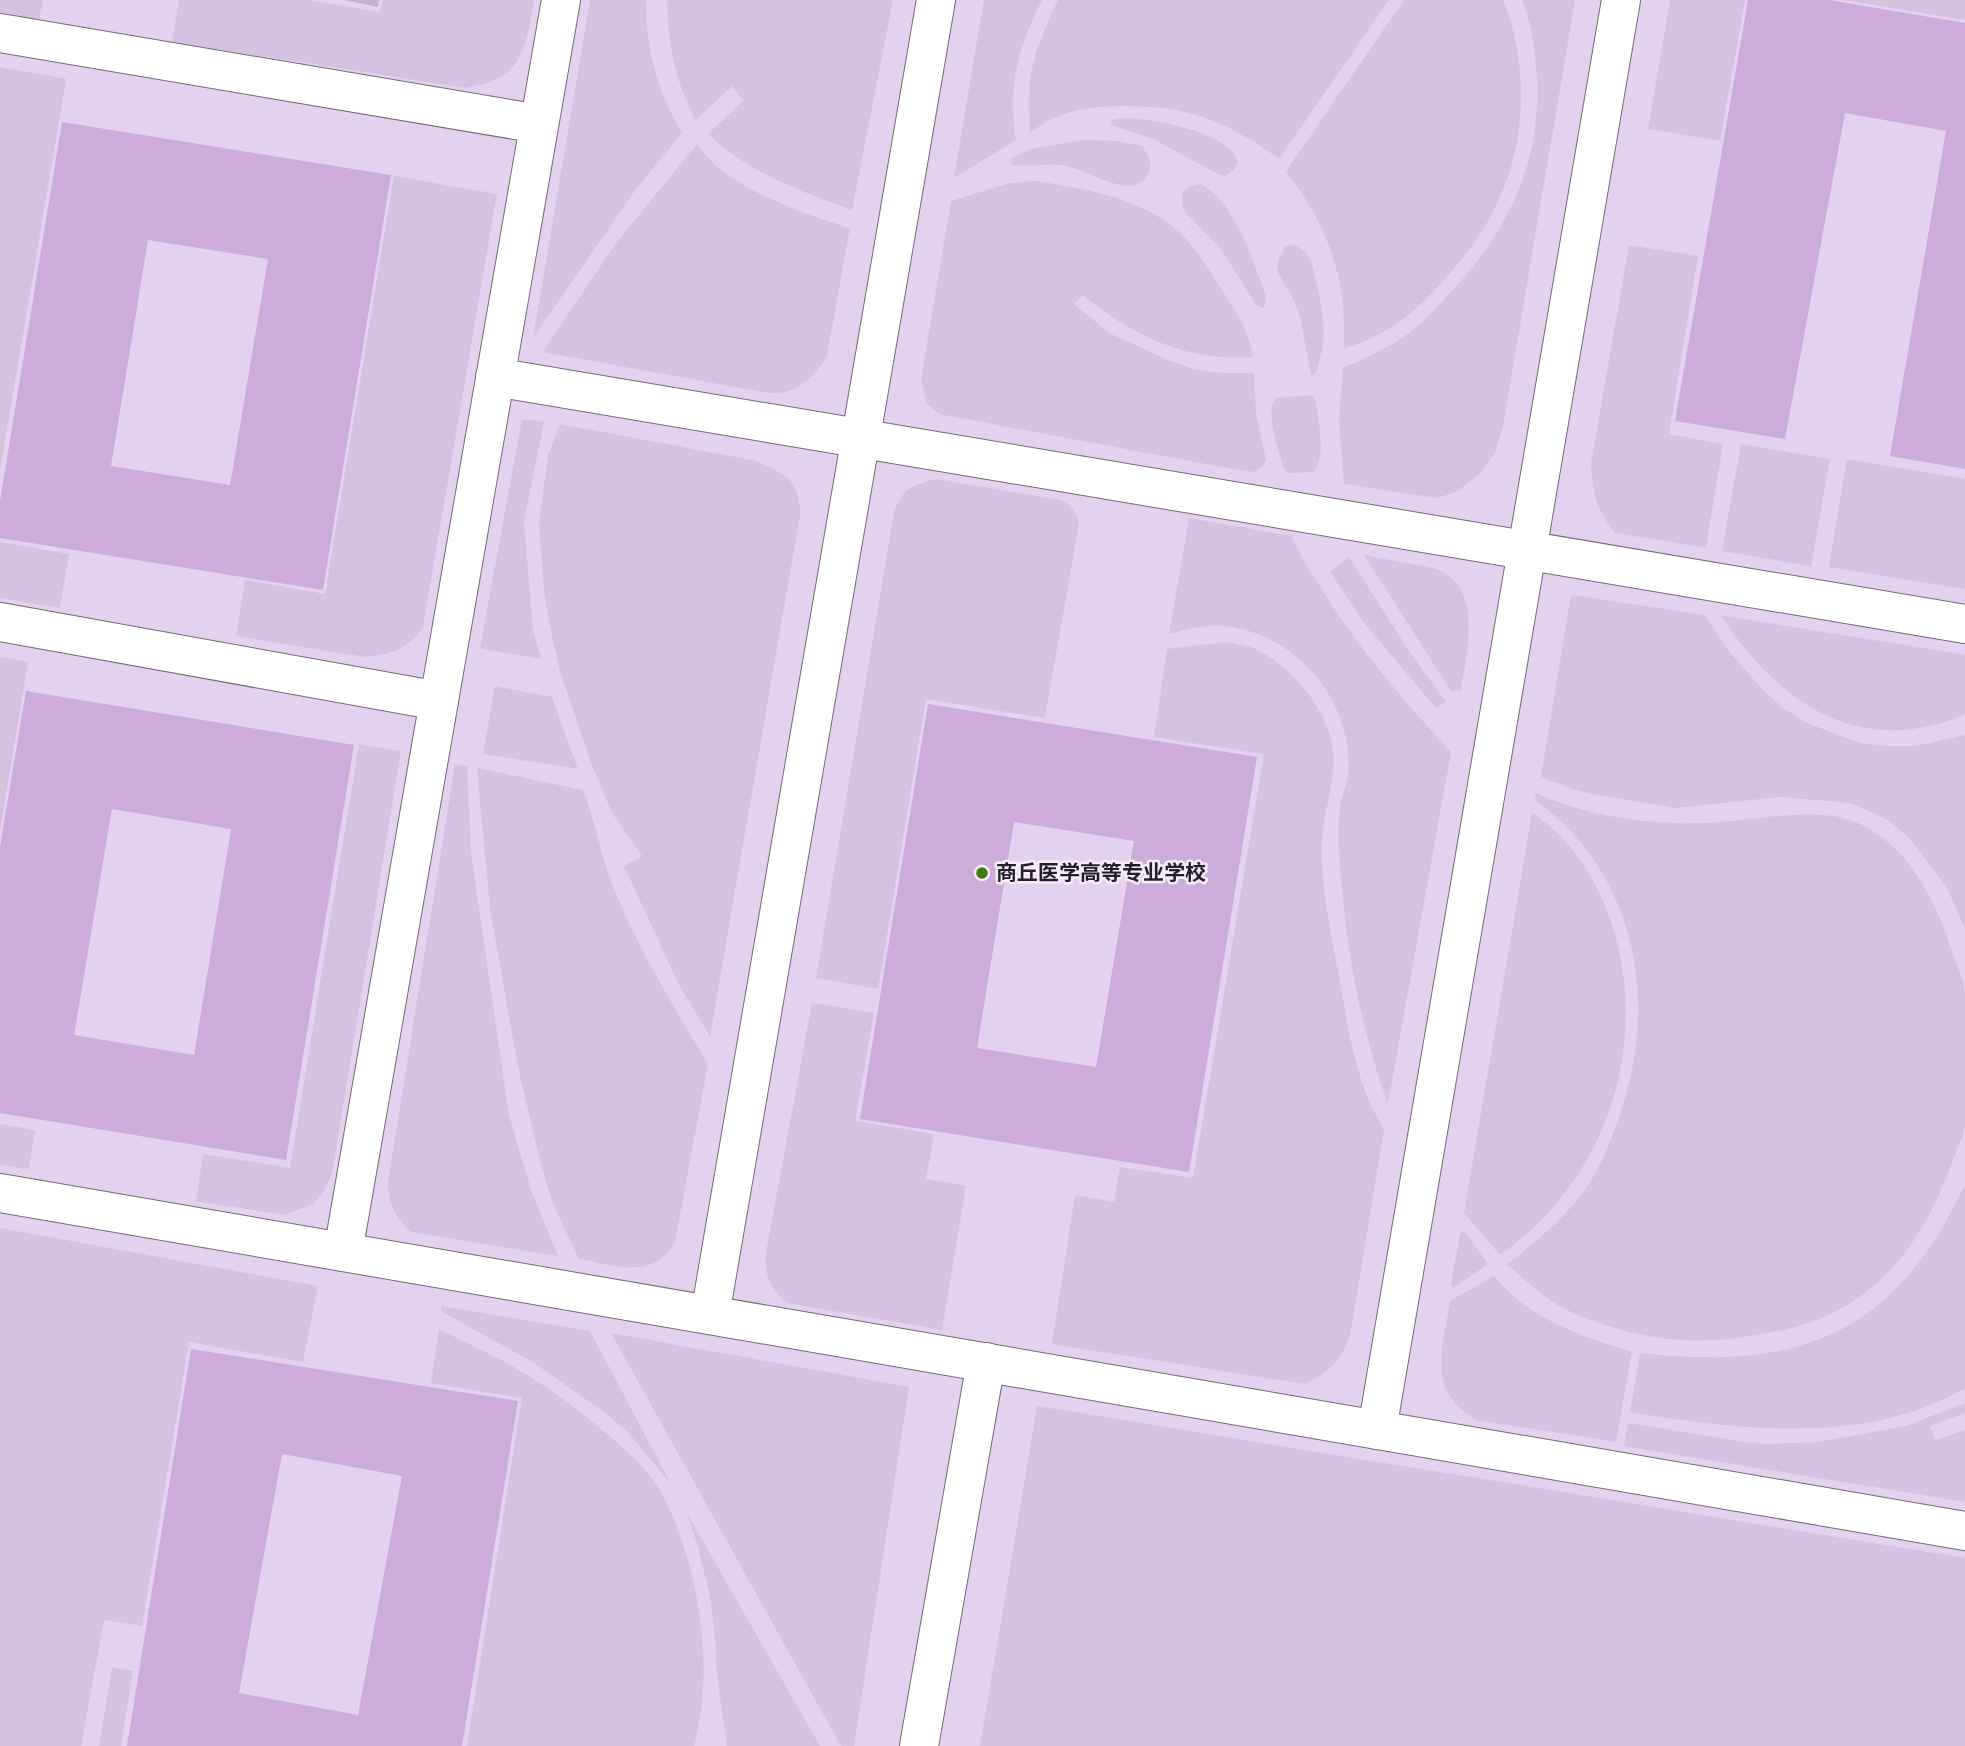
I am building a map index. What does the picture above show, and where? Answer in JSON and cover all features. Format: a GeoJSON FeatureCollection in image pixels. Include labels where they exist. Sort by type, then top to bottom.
{"type":"FeatureCollection","features":[{"type":"Feature","properties":{"kind":"lane"},"geometry":{"type":"LineString","coordinates":[[343,1252],[561,0]]}},
{"type":"Feature","properties":{"kind":"lane"},"geometry":{"type":"LineString","coordinates":[[710,1315],[936,0]]}},
{"type":"Feature","properties":{"kind":"lane"},"geometry":{"type":"LineString","coordinates":[[1377,1430],[1621,0]]}},
{"type":"Feature","properties":{"kind":"lane"},"geometry":{"type":"LineString","coordinates":[[0,33],[539,124]]}},
{"type":"Feature","properties":{"kind":"lane"},"geometry":{"type":"LineString","coordinates":[[495,377],[1965,624]]}},
{"type":"Feature","properties":{"kind":"lane"},"geometry":{"type":"LineString","coordinates":[[0,622],[439,701]]}},
{"type":"Feature","properties":{"kind":"lane"},"geometry":{"type":"LineString","coordinates":[[0,1193],[1965,1531]]}},
{"type":"Feature","properties":{"kind":"lane"},"geometry":{"type":"LineString","coordinates":[[919,1746],[986,1362]]}},
{"type":"Feature","properties":{"kind":"shaded area","name":"商丘医学高等专业学校"},"geometry":{"type":"Polygon","coordinates":[[[0,0],[1965,0],[1965,1746],[0,1746],[0,0]]]}},
{"type":"Feature","properties":{"kind":"shaded area"},"geometry":{"type":"Polygon","coordinates":[[[0,0],[43,0],[39,20],[0,12],[0,0]]]}},
{"type":"Feature","properties":{"kind":"shaded area"},"geometry":{"type":"Polygon","coordinates":[[[179,0],[307,0],[380,12],[383,0],[534,0],[528,34],[518,60],[499,78],[465,88],[172,42],[179,0]]]}},
{"type":"Feature","properties":{"kind":"shaded area"},"geometry":{"type":"Polygon","coordinates":[[[590,0],[646,0],[648,36],[655,69],[666,101],[682,133],[636,189],[533,338],[590,0]]]}},
{"type":"Feature","properties":{"kind":"shaded area"},"geometry":{"type":"Polygon","coordinates":[[[667,0],[893,0],[852,210],[776,180],[740,160],[708,134],[743,101],[732,86],[696,120],[683,92],[674,62],[667,0]]]}},
{"type":"Feature","properties":{"kind":"shaded area"},"geometry":{"type":"Polygon","coordinates":[[[984,0],[1042,0],[1021,51],[1017,68],[1013,103],[1016,140],[954,178],[984,0]]]}},
{"type":"Feature","properties":{"kind":"shaded area"},"geometry":{"type":"Polygon","coordinates":[[[1058,0],[1389,0],[1279,159],[1224,125],[1186,112],[1145,106],[1104,107],[1070,112],[1053,118],[1030,133],[1029,95],[1033,64],[1058,0]]]}},
{"type":"Feature","properties":{"kind":"shaded area"},"geometry":{"type":"Polygon","coordinates":[[[1404,0],[1503,0],[1517,48],[1520,73],[1521,99],[1515,150],[1509,174],[1494,209],[1475,242],[1451,272],[1422,303],[1386,331],[1344,348],[1342,299],[1332,254],[1313,212],[1286,171],[1404,0]]]}},
{"type":"Feature","properties":{"kind":"shaded area"},"geometry":{"type":"Polygon","coordinates":[[[1522,0],[1575,0],[1504,421],[1496,451],[1481,473],[1456,492],[1437,498],[1344,484],[1339,421],[1343,368],[1401,338],[1438,306],[1487,248],[1503,223],[1526,169],[1537,110],[1537,78],[1532,38],[1522,0]]]}},
{"type":"Feature","properties":{"kind":"shaded area"},"geometry":{"type":"Polygon","coordinates":[[[1670,0],[1745,0],[1720,141],[1648,129],[1670,0]]]}},
{"type":"Feature","properties":{"kind":"shaded area"},"geometry":{"type":"Polygon","coordinates":[[[1844,0],[1965,0],[1965,20],[1844,0]]]}},
{"type":"Feature","properties":{"kind":"shaded area"},"geometry":{"type":"Polygon","coordinates":[[[0,67],[66,79],[0,471],[0,67]]]}},
{"type":"Feature","properties":{"kind":"shaded area"},"geometry":{"type":"Polygon","coordinates":[[[1124,118],[1170,124],[1206,135],[1232,151],[1238,162],[1234,170],[1225,176],[1216,173],[1153,139],[1111,125],[1112,120],[1124,118]]]}},
{"type":"Feature","properties":{"kind":"shaded area"},"geometry":{"type":"Polygon","coordinates":[[[1084,140],[1119,141],[1142,146],[1150,164],[1147,176],[1140,183],[1121,185],[1066,166],[1012,165],[1011,158],[1034,148],[1084,140]]]}},
{"type":"Feature","properties":{"kind":"shaded area"},"geometry":{"type":"Polygon","coordinates":[[[697,144],[715,165],[745,186],[798,210],[850,228],[827,355],[808,380],[788,391],[757,391],[543,352],[616,243],[697,144]]]}},
{"type":"Feature","properties":{"kind":"shaded area"},"geometry":{"type":"Polygon","coordinates":[[[394,176],[497,194],[423,627],[412,641],[399,649],[366,657],[236,636],[245,580],[325,594],[394,176]]]}},
{"type":"Feature","properties":{"kind":"shaded area"},"geometry":{"type":"Polygon","coordinates":[[[1036,181],[1118,198],[1156,215],[1193,247],[1237,314],[1253,357],[1206,355],[1183,350],[1121,323],[1083,295],[1074,304],[1109,333],[1168,360],[1193,369],[1221,373],[1254,373],[1256,413],[1266,460],[1262,467],[1254,472],[1233,469],[939,414],[927,404],[921,379],[951,201],[1010,183],[1036,181]]]}},
{"type":"Feature","properties":{"kind":"shaded area"},"geometry":{"type":"Polygon","coordinates":[[[1200,184],[1223,203],[1240,232],[1265,293],[1266,303],[1263,308],[1256,305],[1221,249],[1184,211],[1182,193],[1189,186],[1200,184]]]}},
{"type":"Feature","properties":{"kind":"shaded area"},"geometry":{"type":"Polygon","coordinates":[[[1294,245],[1310,259],[1323,316],[1322,350],[1315,374],[1311,376],[1301,321],[1294,300],[1277,271],[1278,260],[1285,247],[1294,245]]]}},
{"type":"Feature","properties":{"kind":"shaded area"},"geometry":{"type":"Polygon","coordinates":[[[1629,245],[1698,256],[1669,434],[1723,444],[1706,548],[1615,533],[1594,493],[1591,464],[1629,245]]]}},
{"type":"Feature","properties":{"kind":"shaded area"},"geometry":{"type":"Polygon","coordinates":[[[1311,395],[1316,401],[1321,439],[1320,458],[1313,472],[1288,473],[1283,466],[1274,431],[1271,412],[1273,404],[1276,398],[1311,395]]]}},
{"type":"Feature","properties":{"kind":"shaded area"},"geometry":{"type":"Polygon","coordinates":[[[522,419],[544,422],[524,521],[533,629],[541,659],[480,648],[522,419]]]}},
{"type":"Feature","properties":{"kind":"shaded area"},"geometry":{"type":"Polygon","coordinates":[[[560,424],[757,461],[783,475],[797,493],[800,515],[710,1036],[679,985],[624,866],[642,856],[612,813],[591,763],[560,671],[544,592],[539,523],[548,455],[560,424]]]}},
{"type":"Feature","properties":{"kind":"shaded area"},"geometry":{"type":"Polygon","coordinates":[[[1741,444],[1830,459],[1811,566],[1722,551],[1741,444]]]}},
{"type":"Feature","properties":{"kind":"shaded area"},"geometry":{"type":"Polygon","coordinates":[[[1847,459],[1965,479],[1965,589],[1829,567],[1847,459]]]}},
{"type":"Feature","properties":{"kind":"shaded area"},"geometry":{"type":"Polygon","coordinates":[[[936,479],[1061,500],[1073,510],[1079,523],[1045,718],[926,699],[878,989],[816,978],[894,512],[905,492],[936,479]]]}},
{"type":"Feature","properties":{"kind":"shaded area"},"geometry":{"type":"Polygon","coordinates":[[[1189,518],[1292,536],[1350,632],[1451,752],[1388,1104],[1364,1025],[1345,915],[1339,827],[1349,763],[1341,719],[1332,700],[1306,666],[1272,641],[1253,632],[1224,626],[1200,627],[1169,634],[1189,518]]]}},
{"type":"Feature","properties":{"kind":"shaded area"},"geometry":{"type":"Polygon","coordinates":[[[0,542],[69,554],[60,608],[0,598],[0,542]]]}},
{"type":"Feature","properties":{"kind":"shaded area"},"geometry":{"type":"Polygon","coordinates":[[[1364,555],[1433,568],[1449,576],[1460,588],[1469,621],[1461,691],[1451,691],[1364,555]]]}},
{"type":"Feature","properties":{"kind":"shaded area"},"geometry":{"type":"Polygon","coordinates":[[[1349,557],[1409,651],[1446,702],[1436,708],[1365,624],[1330,572],[1349,557]]]}},
{"type":"Feature","properties":{"kind":"shaded area"},"geometry":{"type":"Polygon","coordinates":[[[1571,595],[1705,615],[1728,650],[1762,689],[1783,708],[1807,723],[1860,743],[1915,746],[1965,735],[1965,929],[1947,888],[1910,839],[1888,820],[1851,803],[1781,797],[1675,808],[1578,791],[1541,777],[1571,595]]]}},
{"type":"Feature","properties":{"kind":"shaded area"},"geometry":{"type":"Polygon","coordinates":[[[1720,615],[1965,655],[1965,714],[1920,728],[1882,730],[1852,725],[1826,715],[1801,701],[1778,683],[1757,662],[1720,615]]]}},
{"type":"Feature","properties":{"kind":"shaded area"},"geometry":{"type":"Polygon","coordinates":[[[1228,642],[1253,648],[1292,675],[1314,701],[1328,730],[1332,744],[1333,768],[1322,839],[1327,909],[1354,1056],[1366,1093],[1384,1129],[1350,1336],[1333,1365],[1305,1384],[1052,1344],[1075,1195],[1114,1202],[1120,1167],[1193,1178],[1264,754],[1154,737],[1167,649],[1228,642]]]}},
{"type":"Feature","properties":{"kind":"shaded area"},"geometry":{"type":"Polygon","coordinates":[[[0,657],[28,662],[0,830],[0,657]]]}},
{"type":"Feature","properties":{"kind":"shaded area"},"geometry":{"type":"Polygon","coordinates":[[[495,686],[552,697],[578,769],[483,754],[495,686]]]}},
{"type":"Feature","properties":{"kind":"shaded area"},"geometry":{"type":"Polygon","coordinates":[[[359,744],[401,751],[332,1174],[325,1190],[313,1204],[284,1215],[196,1201],[203,1154],[290,1168],[359,744]]]}},
{"type":"Feature","properties":{"kind":"shaded area"},"geometry":{"type":"Polygon","coordinates":[[[455,764],[467,766],[471,853],[509,1115],[531,1190],[558,1256],[411,1232],[397,1216],[389,1197],[388,1182],[455,764]]]}},
{"type":"Feature","properties":{"kind":"shaded area"},"geometry":{"type":"Polygon","coordinates":[[[477,768],[583,790],[606,867],[620,902],[655,973],[708,1064],[675,1242],[656,1262],[644,1266],[619,1267],[579,1259],[553,1204],[518,1067],[490,909],[477,768]]]}},
{"type":"Feature","properties":{"kind":"shaded area"},"geometry":{"type":"Polygon","coordinates":[[[1536,793],[1580,809],[1650,822],[1721,822],[1809,814],[1843,818],[1876,833],[1892,846],[1918,877],[1945,932],[1965,993],[1965,1126],[1941,1190],[1914,1240],[1891,1270],[1842,1308],[1806,1324],[1768,1333],[1726,1339],[1665,1339],[1625,1331],[1567,1310],[1543,1295],[1507,1264],[1537,1240],[1573,1205],[1593,1178],[1618,1120],[1631,1076],[1637,1032],[1637,988],[1631,945],[1618,903],[1597,865],[1570,830],[1535,800],[1536,793]]]}},
{"type":"Feature","properties":{"kind":"shaded area"},"geometry":{"type":"Polygon","coordinates":[[[1532,813],[1571,847],[1598,890],[1611,922],[1622,969],[1626,1016],[1622,1062],[1611,1107],[1593,1150],[1568,1189],[1537,1224],[1500,1255],[1464,1213],[1532,813]]]}},
{"type":"Feature","properties":{"kind":"shaded area"},"geometry":{"type":"Polygon","coordinates":[[[812,1003],[874,1013],[855,1121],[934,1134],[926,1179],[966,1186],[942,1330],[787,1303],[773,1288],[768,1277],[765,1258],[812,1003]]]}},
{"type":"Feature","properties":{"kind":"shaded area"},"geometry":{"type":"Polygon","coordinates":[[[0,1124],[35,1130],[29,1169],[0,1165],[0,1124]]]}},
{"type":"Feature","properties":{"kind":"shaded area"},"geometry":{"type":"Polygon","coordinates":[[[1965,1184],[1965,1388],[1927,1406],[1886,1419],[1844,1426],[1757,1428],[1630,1412],[1640,1353],[1697,1357],[1748,1355],[1795,1347],[1836,1332],[1874,1309],[1907,1277],[1938,1235],[1965,1184]]]}},
{"type":"Feature","properties":{"kind":"shaded area"},"geometry":{"type":"Polygon","coordinates":[[[0,1228],[318,1286],[303,1362],[189,1342],[142,1626],[104,1620],[81,1746],[0,1746],[0,1228]]]}},
{"type":"Feature","properties":{"kind":"shaded area"},"geometry":{"type":"Polygon","coordinates":[[[1464,1231],[1488,1264],[1453,1288],[1451,1285],[1460,1233],[1464,1231]]]}},
{"type":"Feature","properties":{"kind":"shaded area"},"geometry":{"type":"Polygon","coordinates":[[[1494,1276],[1523,1304],[1539,1315],[1575,1332],[1632,1352],[1616,1442],[1476,1420],[1449,1396],[1441,1367],[1450,1301],[1494,1276]]]}},
{"type":"Feature","properties":{"kind":"shaded area"},"geometry":{"type":"Polygon","coordinates":[[[442,1306],[590,1331],[671,1484],[626,1430],[601,1410],[534,1363],[441,1311],[442,1306]]]}},
{"type":"Feature","properties":{"kind":"shaded area"},"geometry":{"type":"Polygon","coordinates":[[[439,1329],[496,1357],[540,1383],[594,1423],[627,1452],[657,1485],[681,1538],[698,1603],[703,1683],[694,1746],[467,1746],[522,1398],[431,1383],[439,1329]]]}},
{"type":"Feature","properties":{"kind":"shaded area"},"geometry":{"type":"Polygon","coordinates":[[[611,1333],[909,1387],[854,1746],[841,1746],[611,1333]]]}},
{"type":"Feature","properties":{"kind":"shaded area"},"geometry":{"type":"Polygon","coordinates":[[[1965,1403],[1965,1413],[1930,1426],[1935,1440],[1965,1430],[1965,1502],[1624,1446],[1628,1423],[1763,1444],[1818,1442],[1906,1426],[1965,1403]]]}},
{"type":"Feature","properties":{"kind":"shaded area"},"geometry":{"type":"Polygon","coordinates":[[[1037,1406],[1965,1558],[1965,1746],[980,1746],[1037,1406]]]}},
{"type":"Feature","properties":{"kind":"shaded area"},"geometry":{"type":"Polygon","coordinates":[[[687,1513],[820,1746],[727,1746],[710,1596],[687,1513]]]}},
{"type":"Feature","properties":{"kind":"shaded area"},"geometry":{"type":"Polygon","coordinates":[[[112,1667],[133,1671],[121,1746],[99,1746],[112,1667]]]}},
{"type":"Feature","properties":{"kind":"building"},"geometry":{"type":"Polygon","coordinates":[[[344,0],[379,0],[378,7],[344,0]]]}},
{"type":"Feature","properties":{"kind":"building"},"geometry":{"type":"Polygon","coordinates":[[[1748,0],[1829,0],[1965,23],[1965,469],[1890,456],[1946,131],[1845,113],[1785,439],[1675,421],[1748,0]]]}},
{"type":"Feature","properties":{"kind":"building"},"geometry":{"type":"Polygon","coordinates":[[[62,122],[391,175],[323,590],[0,538],[0,501],[62,122]],[[148,240],[111,466],[230,485],[268,259],[148,240]]]}},
{"type":"Feature","properties":{"kind":"building"},"geometry":{"type":"Polygon","coordinates":[[[26,691],[354,745],[286,1160],[0,1113],[0,847],[26,691]],[[112,809],[74,1035],[194,1055],[231,829],[112,809]]]}},
{"type":"Feature","properties":{"kind":"building"},"geometry":{"type":"Polygon","coordinates":[[[928,704],[1257,757],[1189,1172],[860,1119],[928,704]],[[1014,822],[977,1048],[1096,1067],[1134,841],[1014,822]]]}},
{"type":"Feature","properties":{"kind":"building"},"geometry":{"type":"Polygon","coordinates":[[[191,1349],[518,1401],[462,1746],[127,1746],[191,1349]],[[282,1454],[239,1693],[358,1715],[402,1476],[282,1454]]]}},
{"type":"Feature","properties":{"kind":"place","name":"商丘医学高等专业学校"},"geometry":{"type":"Point","coordinates":[982,873]}}]}
